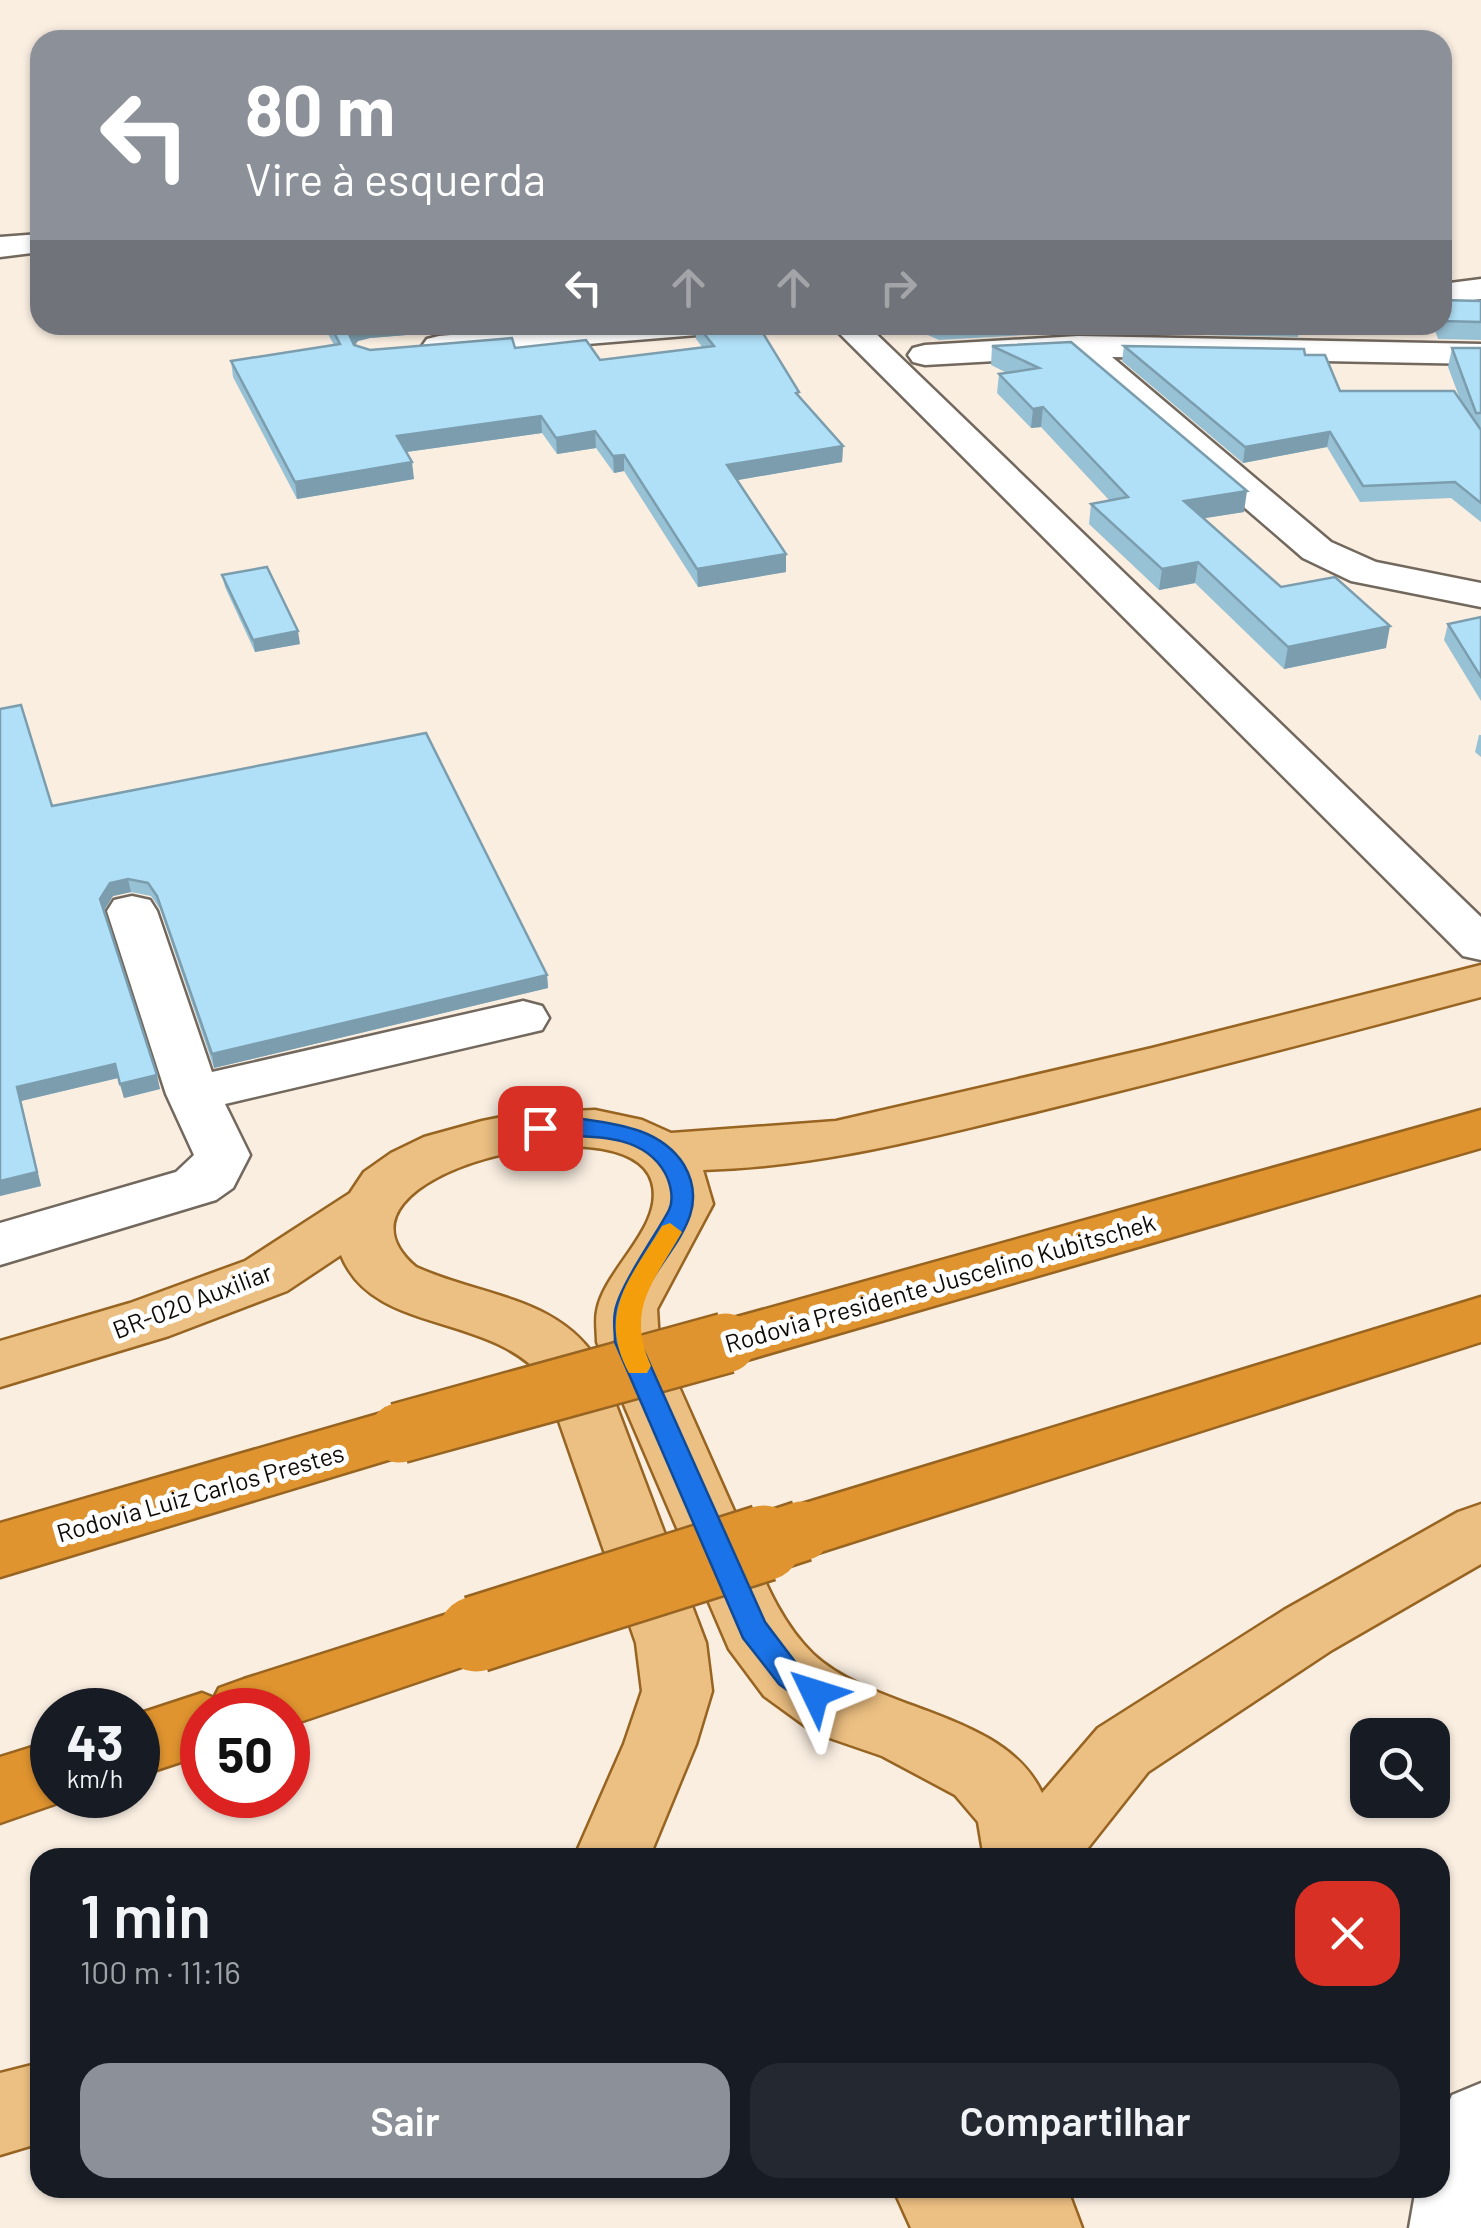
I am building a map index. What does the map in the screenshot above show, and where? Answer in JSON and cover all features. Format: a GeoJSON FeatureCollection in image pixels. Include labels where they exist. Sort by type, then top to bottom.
{"type":"FeatureCollection","features":[{"type":"Feature","properties":{"kind":"highway","name":"Rodovia Presidente Juscelino Kubitschek"},"geometry":{"type":"LineString","coordinates":[[400,1434],[1481,1129]]}},
{"type":"Feature","properties":{"kind":"highway"},"geometry":{"type":"LineString","coordinates":[[310,1688],[1481,1318]]}},
{"type":"Feature","properties":{"kind":"highway","name":"Rodovia Luiz Carlos Prestes"},"geometry":{"type":"LineString","coordinates":[[0,1550],[400,1434]]}},
{"type":"Feature","properties":{"kind":"highway"},"geometry":{"type":"LineString","coordinates":[[0,1790],[30,1780]]}},
{"type":"Feature","properties":{"kind":"main road"},"geometry":{"type":"LineString","coordinates":[[1020,1848],[1014,1809],[981,1772],[905,1733],[840,1711],[789,1675],[754,1629],[628,1342],[627,1309],[684,1204],[680,1179],[664,1153],[836,1140],[1190,1058],[1481,981]]}},
{"type":"Feature","properties":{"kind":"main road","name":"BR-020 Auxiliar"},"geometry":{"type":"LineString","coordinates":[[0,1364],[148,1320],[266,1276],[370,1207],[385,1184],[426,1158],[488,1138],[576,1126],[625,1133],[664,1153]]}},
{"type":"Feature","properties":{"kind":"main road"},"geometry":{"type":"LineString","coordinates":[[370,1207],[363,1242],[378,1270],[414,1293],[481,1311],[540,1335],[572,1368],[671,1643],[677,1691],[660,1744],[615,1848]]}},
{"type":"Feature","properties":{"kind":"main road"},"geometry":{"type":"LineString","coordinates":[[1042,1848],[1123,1750],[1308,1630],[1481,1532]]}},
{"type":"Feature","properties":{"kind":"main road"},"geometry":{"type":"LineString","coordinates":[[0,2114],[30,2106]]}},
{"type":"Feature","properties":{"kind":"main road"},"geometry":{"type":"LineString","coordinates":[[942,2198],[958,2228]]}},
{"type":"Feature","properties":{"kind":"main road"},"geometry":{"type":"LineString","coordinates":[[1028,2198],[1040,2228]]}},
{"type":"Feature","properties":{"kind":"street"},"geometry":{"type":"LineString","coordinates":[[0,247],[30,244]]}},
{"type":"Feature","properties":{"kind":"street"},"geometry":{"type":"LineString","coordinates":[[1452,293],[1481,289]]}},
{"type":"Feature","properties":{"kind":"street"},"geometry":{"type":"LineString","coordinates":[[410,348],[572,335]]}},
{"type":"Feature","properties":{"kind":"street"},"geometry":{"type":"LineString","coordinates":[[858,335],[1481,944]]}},
{"type":"Feature","properties":{"kind":"street"},"geometry":{"type":"LineString","coordinates":[[925,355],[1078,346],[1481,354]]}},
{"type":"Feature","properties":{"kind":"street"},"geometry":{"type":"LineString","coordinates":[[1078,346],[1317,550],[1365,572],[1481,596]]}},
{"type":"Feature","properties":{"kind":"street"},"geometry":{"type":"LineString","coordinates":[[0,1244],[196,1186],[213,1174],[222,1155],[192,1094],[132,911]]}},
{"type":"Feature","properties":{"kind":"street"},"geometry":{"type":"LineString","coordinates":[[192,1094],[523,1018]]}},
{"type":"Feature","properties":{"kind":"street"},"geometry":{"type":"LineString","coordinates":[[1451,2228],[1461,2172],[1481,2124]]}},
{"type":"Feature","properties":{"kind":"building"},"geometry":{"type":"Polygon","coordinates":[[[1452,300],[1481,301],[1481,322],[1452,321],[1452,300]]]}},
{"type":"Feature","properties":{"kind":"building"},"geometry":{"type":"Polygon","coordinates":[[[335,335],[349,335],[354,345],[370,350],[512,338],[515,348],[586,340],[600,360],[714,346],[705,335],[764,335],[799,392],[796,393],[843,446],[727,465],[786,554],[697,569],[624,455],[613,456],[595,431],[556,438],[541,416],[397,436],[412,462],[295,482],[231,361],[340,344],[335,335]]]}},
{"type":"Feature","properties":{"kind":"building"},"geometry":{"type":"Polygon","coordinates":[[[1071,342],[1247,491],[1184,501],[1281,587],[1335,577],[1390,626],[1288,647],[1198,562],[1162,569],[1091,504],[1128,497],[1043,407],[1033,409],[999,374],[1039,368],[992,346],[1071,342]]]}},
{"type":"Feature","properties":{"kind":"building"},"geometry":{"type":"Polygon","coordinates":[[[1124,346],[1304,349],[1305,355],[1325,355],[1340,391],[1454,391],[1481,430],[1481,503],[1455,482],[1363,486],[1330,432],[1245,447],[1124,346]]]}},
{"type":"Feature","properties":{"kind":"building"},"geometry":{"type":"Polygon","coordinates":[[[1452,348],[1481,348],[1481,413],[1476,413],[1452,348]]]}},
{"type":"Feature","properties":{"kind":"building"},"geometry":{"type":"Polygon","coordinates":[[[267,567],[298,631],[253,640],[222,575],[267,567]]]}},
{"type":"Feature","properties":{"kind":"building"},"geometry":{"type":"Polygon","coordinates":[[[1481,617],[1481,677],[1448,624],[1481,617]]]}},
{"type":"Feature","properties":{"kind":"building"},"geometry":{"type":"Polygon","coordinates":[[[21,705],[52,806],[426,733],[547,975],[212,1054],[157,896],[148,883],[128,879],[110,883],[100,899],[157,1075],[120,1084],[115,1064],[17,1087],[37,1172],[0,1181],[0,709],[21,705]]]}},
{"type":"Feature","properties":{"kind":"slow traffic"},"geometry":{"type":"LineString","coordinates":[[638,1366],[628,1342],[627,1309],[670,1232]]}},
{"type":"Feature","properties":{"kind":"route"},"geometry":{"type":"LineString","coordinates":[[540,1128],[576,1126],[625,1133],[664,1153],[680,1179],[684,1204],[627,1309],[628,1342],[754,1629],[789,1675],[815,1693]]}}]}
